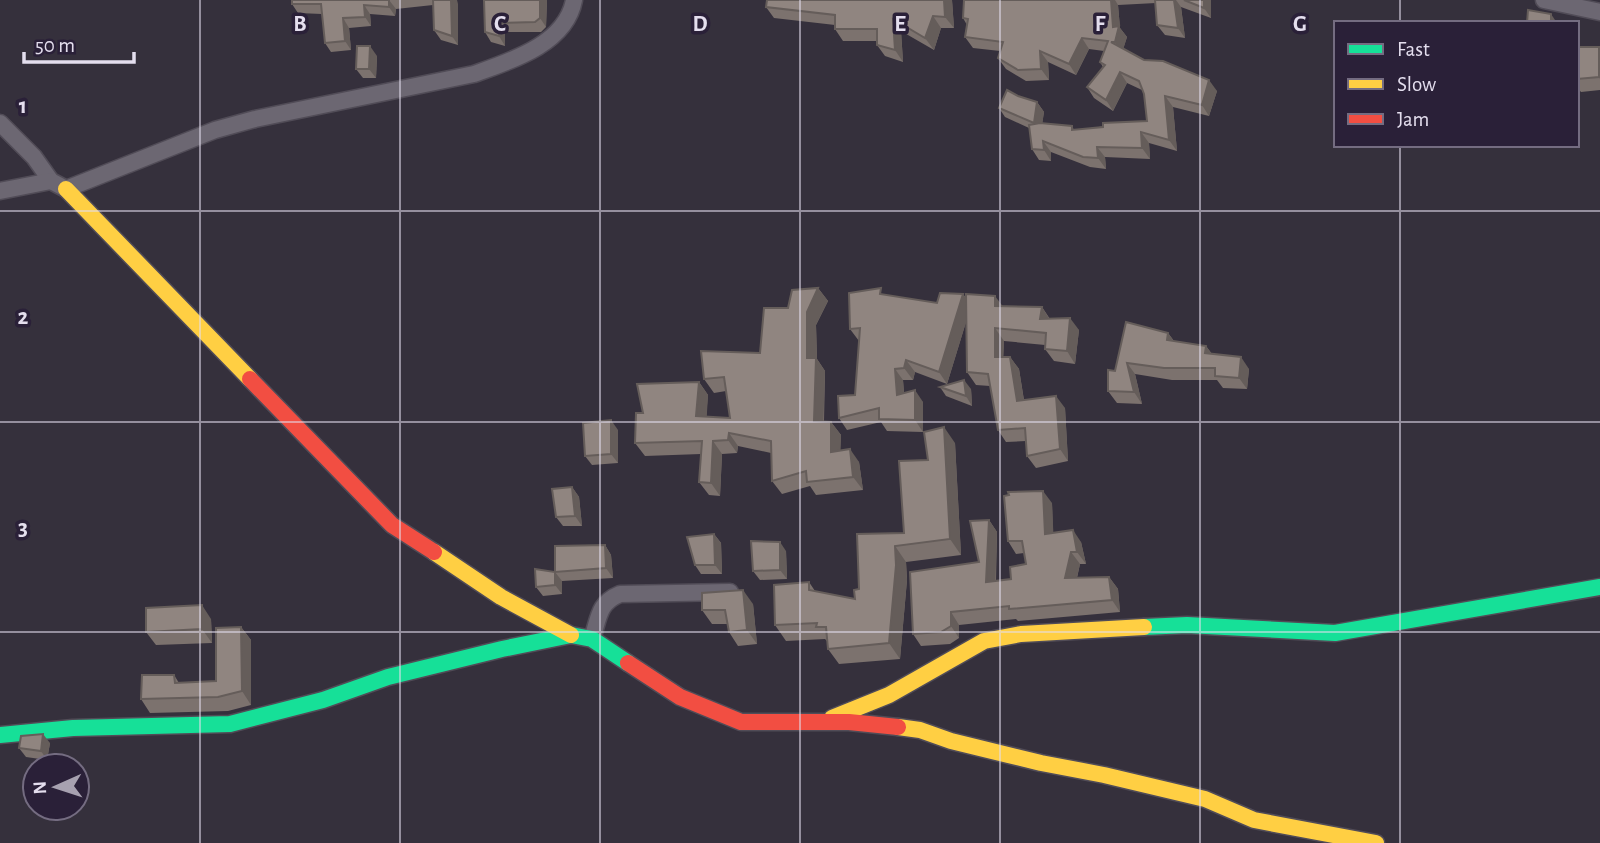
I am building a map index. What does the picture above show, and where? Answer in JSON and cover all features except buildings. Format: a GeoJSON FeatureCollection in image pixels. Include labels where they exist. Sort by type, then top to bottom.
{"type":"FeatureCollection","features":[{"type":"Feature","properties":{"kind":"street"},"geometry":{"type":"LineString","coordinates":[[66,189],[215,130],[255,119],[474,74],[522,55],[554,35],[570,16],[574,0]]}},
{"type":"Feature","properties":{"kind":"street"},"geometry":{"type":"LineString","coordinates":[[1544,0],[1600,12]]}},
{"type":"Feature","properties":{"kind":"street"},"geometry":{"type":"LineString","coordinates":[[0,123],[34,157],[51,181],[66,189],[392,525],[501,597],[571,635],[592,639],[680,697],[741,722],[849,722],[920,730],[951,741],[1041,763],[1205,799],[1254,820],[1376,843]]}},
{"type":"Feature","properties":{"kind":"street"},"geometry":{"type":"LineString","coordinates":[[0,191],[51,181]]}},
{"type":"Feature","properties":{"kind":"street"},"geometry":{"type":"LineString","coordinates":[[818,723],[889,695],[984,641],[1021,634],[1187,625],[1335,633],[1600,587]]}},
{"type":"Feature","properties":{"kind":"street"},"geometry":{"type":"LineString","coordinates":[[592,639],[602,607],[609,599],[620,594],[743,592]]}},
{"type":"Feature","properties":{"kind":"street"},"geometry":{"type":"LineString","coordinates":[[0,736],[73,728],[230,724],[323,700],[388,677],[571,635]]}},
{"type":"Feature","properties":{"kind":"traffic: fast"},"geometry":{"type":"LineString","coordinates":[[1144,627],[1187,625],[1335,633],[1600,587]]}},
{"type":"Feature","properties":{"kind":"traffic: fast"},"geometry":{"type":"LineString","coordinates":[[0,735],[73,728],[230,724],[323,700],[388,677],[571,635],[592,639],[628,663]]}},
{"type":"Feature","properties":{"kind":"traffic: slow"},"geometry":{"type":"LineString","coordinates":[[66,189],[250,379]]}},
{"type":"Feature","properties":{"kind":"traffic: slow"},"geometry":{"type":"LineString","coordinates":[[434,552],[501,597],[571,635]]}},
{"type":"Feature","properties":{"kind":"traffic: slow"},"geometry":{"type":"LineString","coordinates":[[832,718],[889,695],[984,641],[1021,634],[1144,627]]}},
{"type":"Feature","properties":{"kind":"traffic: slow"},"geometry":{"type":"LineString","coordinates":[[898,727],[920,730],[951,741],[1041,763],[1205,799],[1254,820],[1376,843]]}},
{"type":"Feature","properties":{"kind":"traffic: jam"},"geometry":{"type":"LineString","coordinates":[[250,379],[392,525],[434,552]]}},
{"type":"Feature","properties":{"kind":"traffic: jam"},"geometry":{"type":"LineString","coordinates":[[628,663],[680,697],[741,722],[849,722],[898,727]]}}]}
